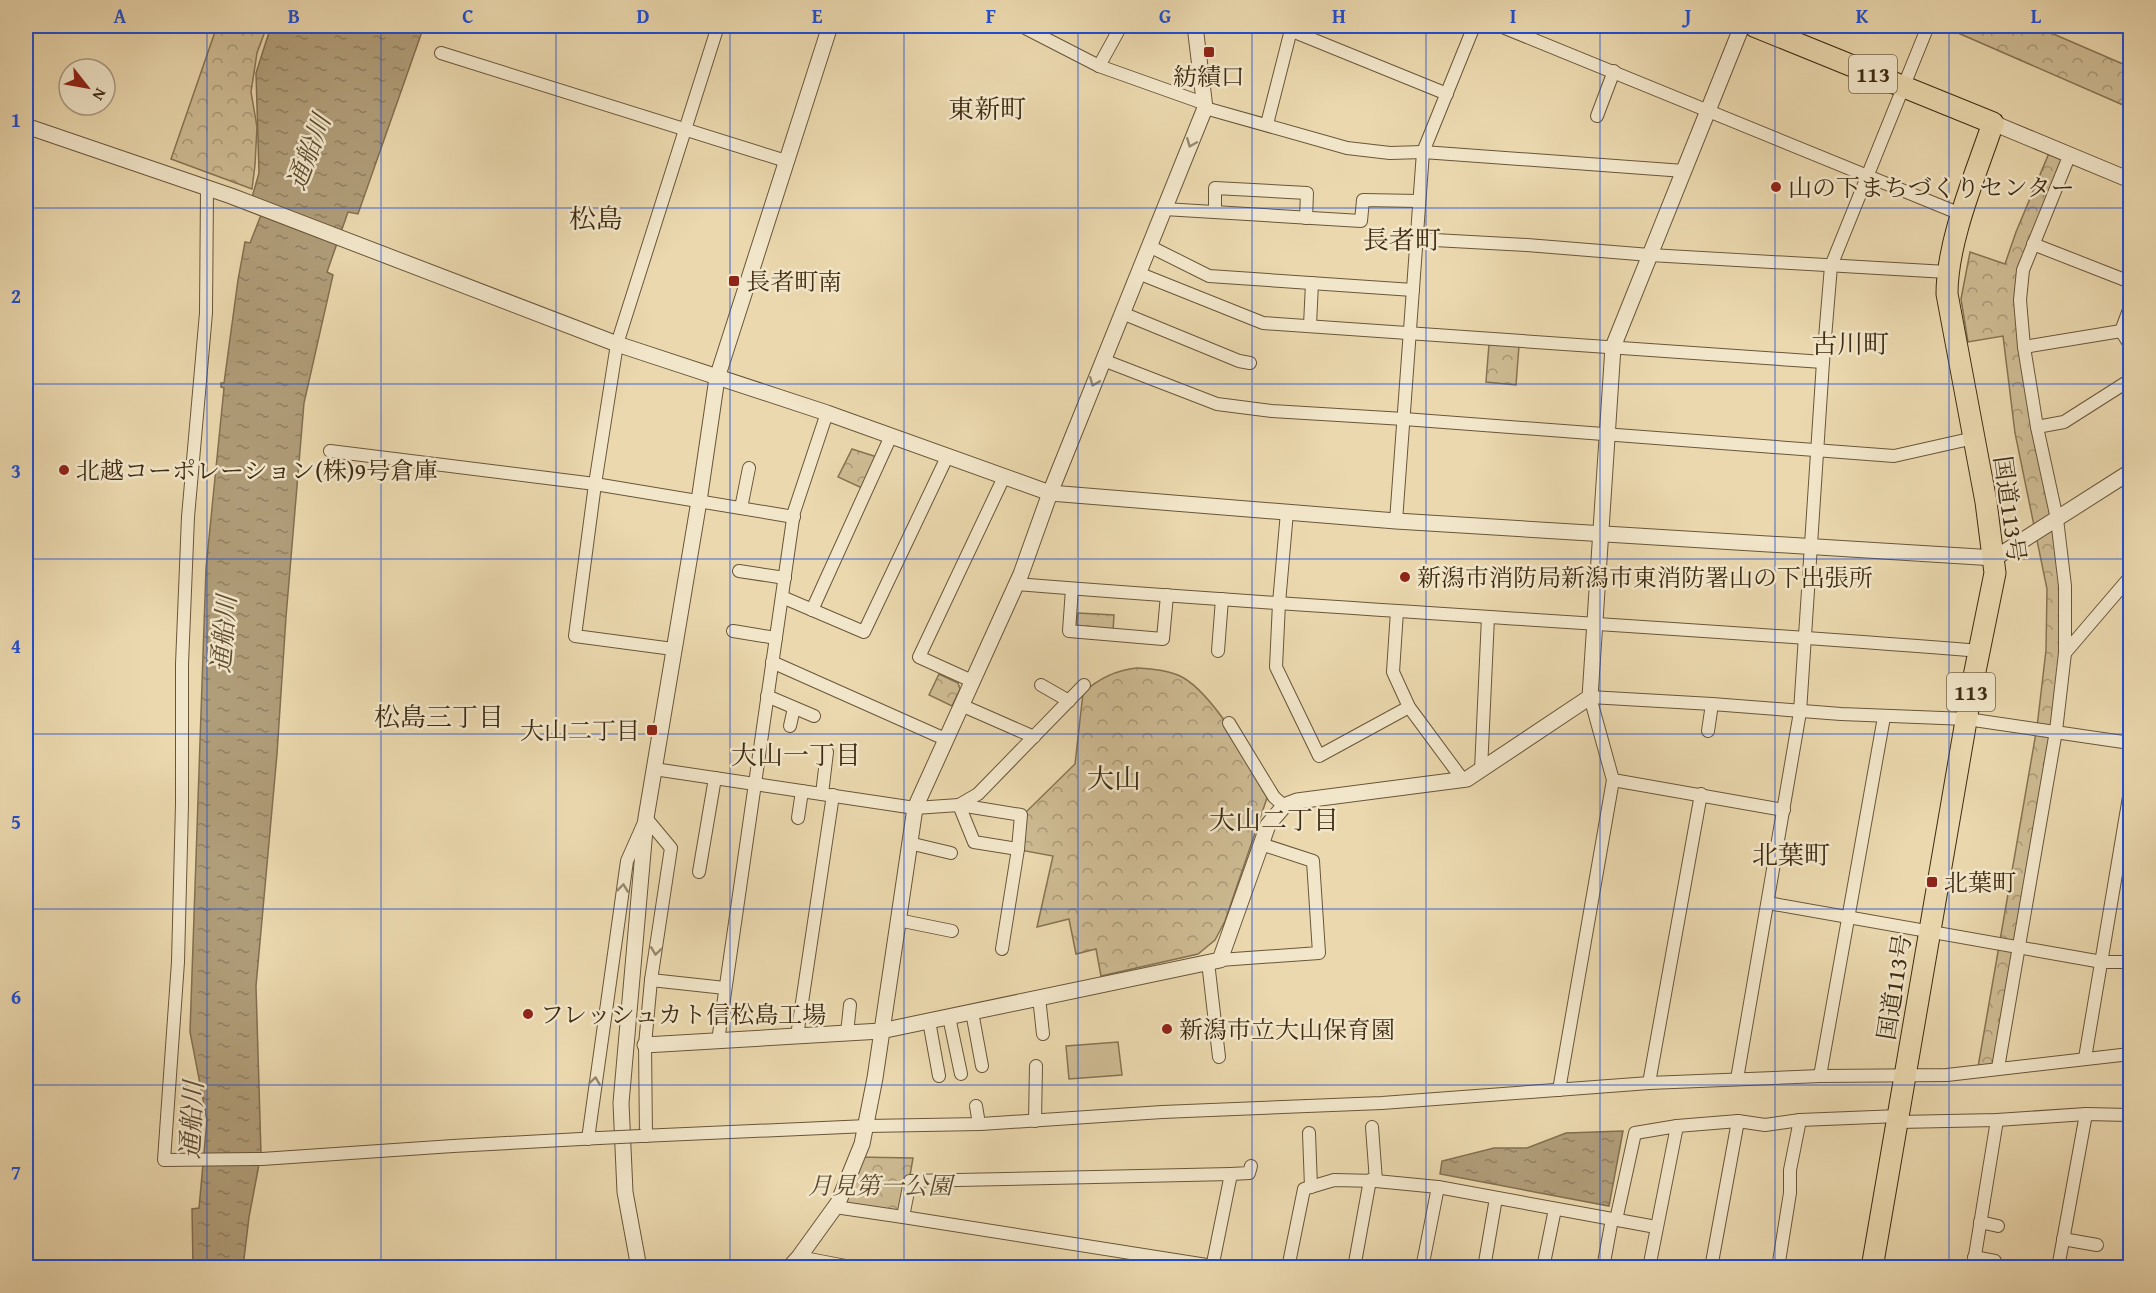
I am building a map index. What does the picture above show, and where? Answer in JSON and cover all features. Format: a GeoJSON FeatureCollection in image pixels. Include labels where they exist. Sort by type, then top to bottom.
{"type":"FeatureCollection","features":[{"type":"Feature","properties":{"kind":"highway","name":"113"},"geometry":{"type":"LineString","coordinates":[[1754,26],[1993,123]]}},
{"type":"Feature","properties":{"kind":"highway","name":"国道113号"},"geometry":{"type":"LineString","coordinates":[[1872,1268],[1929,932],[1995,573],[1995,558],[1948,303],[1947,272],[1993,123]]}},
{"type":"Feature","properties":{"kind":"street"},"geometry":{"type":"LineString","coordinates":[[673,649],[575,636],[595,484],[617,344],[718,26]]}},
{"type":"Feature","properties":{"kind":"street"},"geometry":{"type":"LineString","coordinates":[[639,1268],[625,1192],[621,1103],[646,818],[699,501],[717,378],[830,26]]}},
{"type":"Feature","properties":{"kind":"street"},"geometry":{"type":"LineString","coordinates":[[1028,26],[1027,29],[1099,66],[1204,106],[1347,148],[1390,153],[1423,152],[1683,171]]}},
{"type":"Feature","properties":{"kind":"street"},"geometry":{"type":"LineString","coordinates":[[1099,66],[1121,26]]}},
{"type":"Feature","properties":{"kind":"street"},"geometry":{"type":"LineString","coordinates":[[794,1262],[835,1207],[862,1144],[867,1126],[915,808],[1016,584],[1204,106],[1195,26]]}},
{"type":"Feature","properties":{"kind":"street"},"geometry":{"type":"LineString","coordinates":[[1396,521],[1423,152],[1474,26]]}},
{"type":"Feature","properties":{"kind":"street"},"geometry":{"type":"LineString","coordinates":[[1500,26],[1963,215]]}},
{"type":"Feature","properties":{"kind":"street"},"geometry":{"type":"LineString","coordinates":[[1559,1090],[1613,780],[1590,697],[1606,434],[1614,347],[1742,26]]}},
{"type":"Feature","properties":{"kind":"street"},"geometry":{"type":"LineString","coordinates":[[1737,1079],[1800,712],[1831,266],[1928,26]]}},
{"type":"Feature","properties":{"kind":"street"},"geometry":{"type":"LineString","coordinates":[[1267,124],[1292,28],[1447,94]]}},
{"type":"Feature","properties":{"kind":"street"},"geometry":{"type":"LineString","coordinates":[[441,53],[786,161]]}},
{"type":"Feature","properties":{"kind":"street"},"geometry":{"type":"LineString","coordinates":[[1597,116],[1614,71]]}},
{"type":"Feature","properties":{"kind":"street"},"geometry":{"type":"LineString","coordinates":[[1993,123],[2130,180]]}},
{"type":"Feature","properties":{"kind":"street"},"geometry":{"type":"LineString","coordinates":[[26,126],[231,196],[617,344],[828,413],[1050,493],[1396,521],[1995,558],[2130,472]]}},
{"type":"Feature","properties":{"kind":"street"},"geometry":{"type":"LineString","coordinates":[[1998,1068],[2056,731],[2066,653],[2065,586],[2057,519],[2037,427],[2024,347],[2020,300],[2024,270],[2070,154]]}},
{"type":"Feature","properties":{"kind":"street"},"geometry":{"type":"LineString","coordinates":[[1215,212],[1215,188],[1307,193],[1306,218]]}},
{"type":"Feature","properties":{"kind":"street"},"geometry":{"type":"LineString","coordinates":[[207,189],[206,313],[188,517],[184,618],[178,962],[164,1160],[262,1159],[643,1136],[867,1126],[979,1124],[1174,1112],[1382,1103],[1649,1083],[1820,1076],[1947,1075],[2130,1054]]}},
{"type":"Feature","properties":{"kind":"street"},"geometry":{"type":"LineString","coordinates":[[1164,209],[1361,221],[1363,200],[1419,201]]}},
{"type":"Feature","properties":{"kind":"street"},"geometry":{"type":"LineString","coordinates":[[1416,238],[1650,255],[1947,272]]}},
{"type":"Feature","properties":{"kind":"street"},"geometry":{"type":"LineString","coordinates":[[2033,244],[2130,282]]}},
{"type":"Feature","properties":{"kind":"street"},"geometry":{"type":"LineString","coordinates":[[1149,246],[1209,276],[1413,290]]}},
{"type":"Feature","properties":{"kind":"street"},"geometry":{"type":"LineString","coordinates":[[1138,273],[1263,323],[1823,362]]}},
{"type":"Feature","properties":{"kind":"street"},"geometry":{"type":"LineString","coordinates":[[1310,325],[1312,283]]}},
{"type":"Feature","properties":{"kind":"street"},"geometry":{"type":"LineString","coordinates":[[2121,331],[2130,307]]}},
{"type":"Feature","properties":{"kind":"street"},"geometry":{"type":"LineString","coordinates":[[1122,313],[1239,362],[1250,363]]}},
{"type":"Feature","properties":{"kind":"street"},"geometry":{"type":"LineString","coordinates":[[2024,347],[2121,331]]}},
{"type":"Feature","properties":{"kind":"street"},"geometry":{"type":"LineString","coordinates":[[2121,331],[2130,345]]}},
{"type":"Feature","properties":{"kind":"street"},"geometry":{"type":"LineString","coordinates":[[1103,360],[1217,404],[1272,411],[1894,456],[1974,438]]}},
{"type":"Feature","properties":{"kind":"street"},"geometry":{"type":"LineString","coordinates":[[2037,427],[2064,423],[2130,380]]}},
{"type":"Feature","properties":{"kind":"street"},"geometry":{"type":"LineString","coordinates":[[718,1041],[794,512],[828,413]]}},
{"type":"Feature","properties":{"kind":"street"},"geometry":{"type":"LineString","coordinates":[[812,610],[891,436]]}},
{"type":"Feature","properties":{"kind":"street"},"geometry":{"type":"LineString","coordinates":[[330,451],[595,484],[794,517]]}},
{"type":"Feature","properties":{"kind":"street"},"geometry":{"type":"LineString","coordinates":[[782,597],[864,632],[947,457]]}},
{"type":"Feature","properties":{"kind":"street"},"geometry":{"type":"LineString","coordinates":[[741,508],[749,468]]}},
{"type":"Feature","properties":{"kind":"street"},"geometry":{"type":"LineString","coordinates":[[972,681],[919,657],[1004,477]]}},
{"type":"Feature","properties":{"kind":"street"},"geometry":{"type":"LineString","coordinates":[[1287,512],[1276,667],[1319,756],[1409,707]]}},
{"type":"Feature","properties":{"kind":"street"},"geometry":{"type":"LineString","coordinates":[[739,570],[784,578]]}},
{"type":"Feature","properties":{"kind":"street"},"geometry":{"type":"LineString","coordinates":[[2066,653],[2130,577]]}},
{"type":"Feature","properties":{"kind":"street"},"geometry":{"type":"LineString","coordinates":[[1016,584],[1806,637],[1980,651]]}},
{"type":"Feature","properties":{"kind":"street"},"geometry":{"type":"LineString","coordinates":[[2121,588],[2130,597]]}},
{"type":"Feature","properties":{"kind":"street"},"geometry":{"type":"LineString","coordinates":[[1072,589],[1069,631],[1163,639],[1167,595]]}},
{"type":"Feature","properties":{"kind":"street"},"geometry":{"type":"LineString","coordinates":[[1218,651],[1222,599]]}},
{"type":"Feature","properties":{"kind":"street"},"geometry":{"type":"LineString","coordinates":[[1396,611],[1393,672],[1409,707],[1463,780]]}},
{"type":"Feature","properties":{"kind":"street"},"geometry":{"type":"LineString","coordinates":[[1481,770],[1488,617]]}},
{"type":"Feature","properties":{"kind":"street"},"geometry":{"type":"LineString","coordinates":[[733,631],[776,638]]}},
{"type":"Feature","properties":{"kind":"street"},"geometry":{"type":"LineString","coordinates":[[772,662],[945,739]]}},
{"type":"Feature","properties":{"kind":"street"},"geometry":{"type":"LineString","coordinates":[[1041,685],[1069,701]]}},
{"type":"Feature","properties":{"kind":"street"},"geometry":{"type":"LineString","coordinates":[[959,805],[978,794],[1084,685]]}},
{"type":"Feature","properties":{"kind":"street"},"geometry":{"type":"LineString","coordinates":[[767,696],[814,716]]}},
{"type":"Feature","properties":{"kind":"street"},"geometry":{"type":"LineString","coordinates":[[1219,1057],[1214,961],[1268,825],[1284,806],[1297,801],[1463,780],[1590,697],[1884,717],[1967,719],[2130,743]]}},
{"type":"Feature","properties":{"kind":"street"},"geometry":{"type":"LineString","coordinates":[[1708,731],[1712,704]]}},
{"type":"Feature","properties":{"kind":"street"},"geometry":{"type":"LineString","coordinates":[[961,705],[1034,737]]}},
{"type":"Feature","properties":{"kind":"street"},"geometry":{"type":"LineString","coordinates":[[790,726],[794,708]]}},
{"type":"Feature","properties":{"kind":"street"},"geometry":{"type":"LineString","coordinates":[[1820,1076],[1884,717]]}},
{"type":"Feature","properties":{"kind":"street"},"geometry":{"type":"LineString","coordinates":[[1229,723],[1274,797],[1284,806]]}},
{"type":"Feature","properties":{"kind":"street"},"geometry":{"type":"LineString","coordinates":[[797,1036],[827,794],[827,752]]}},
{"type":"Feature","properties":{"kind":"street"},"geometry":{"type":"LineString","coordinates":[[654,769],[915,808],[959,805],[1021,815],[1018,849],[1002,949]]}},
{"type":"Feature","properties":{"kind":"street"},"geometry":{"type":"LineString","coordinates":[[699,872],[715,778]]}},
{"type":"Feature","properties":{"kind":"street"},"geometry":{"type":"LineString","coordinates":[[1613,780],[1784,810]]}},
{"type":"Feature","properties":{"kind":"street"},"geometry":{"type":"LineString","coordinates":[[798,818],[802,791]]}},
{"type":"Feature","properties":{"kind":"street"},"geometry":{"type":"LineString","coordinates":[[2085,1058],[2130,791]]}},
{"type":"Feature","properties":{"kind":"street"},"geometry":{"type":"LineString","coordinates":[[1649,1083],[1701,794]]}},
{"type":"Feature","properties":{"kind":"street"},"geometry":{"type":"LineString","coordinates":[[959,805],[974,842],[1018,849]]}},
{"type":"Feature","properties":{"kind":"street"},"geometry":{"type":"LineString","coordinates":[[594,1139],[627,861],[646,818]]}},
{"type":"Feature","properties":{"kind":"street"},"geometry":{"type":"LineString","coordinates":[[643,1136],[645,1046],[651,980],[671,848],[646,818]]}},
{"type":"Feature","properties":{"kind":"street"},"geometry":{"type":"LineString","coordinates":[[909,843],[951,853]]}},
{"type":"Feature","properties":{"kind":"street"},"geometry":{"type":"LineString","coordinates":[[645,1046],[881,1031],[1214,961],[1319,953],[1313,861],[1261,844]]}},
{"type":"Feature","properties":{"kind":"street"},"geometry":{"type":"LineString","coordinates":[[1768,903],[2102,962],[2130,960]]}},
{"type":"Feature","properties":{"kind":"street"},"geometry":{"type":"LineString","coordinates":[[898,920],[952,931]]}},
{"type":"Feature","properties":{"kind":"street"},"geometry":{"type":"LineString","coordinates":[[651,980],[725,987]]}},
{"type":"Feature","properties":{"kind":"street"},"geometry":{"type":"LineString","coordinates":[[1039,997],[1043,1034]]}},
{"type":"Feature","properties":{"kind":"street"},"geometry":{"type":"LineString","coordinates":[[847,1033],[850,1005]]}},
{"type":"Feature","properties":{"kind":"street"},"geometry":{"type":"LineString","coordinates":[[972,1012],[982,1066]]}},
{"type":"Feature","properties":{"kind":"street"},"geometry":{"type":"LineString","coordinates":[[949,1017],[961,1074]]}},
{"type":"Feature","properties":{"kind":"street"},"geometry":{"type":"LineString","coordinates":[[929,1021],[939,1076]]}},
{"type":"Feature","properties":{"kind":"street"},"geometry":{"type":"LineString","coordinates":[[1035,1121],[1036,1066]]}},
{"type":"Feature","properties":{"kind":"street"},"geometry":{"type":"LineString","coordinates":[[976,1106],[979,1124]]}},
{"type":"Feature","properties":{"kind":"street"},"geometry":{"type":"LineString","coordinates":[[2058,1268],[2086,1114]]}},
{"type":"Feature","properties":{"kind":"street"},"geometry":{"type":"LineString","coordinates":[[1603,1268],[1635,1134],[1677,1126],[1738,1121],[1765,1125],[1800,1120],[1997,1120],[2086,1114],[2130,1115]]}},
{"type":"Feature","properties":{"kind":"street"},"geometry":{"type":"LineString","coordinates":[[1778,1268],[1790,1193],[1790,1170],[1800,1120]]}},
{"type":"Feature","properties":{"kind":"street"},"geometry":{"type":"LineString","coordinates":[[1995,1261],[1974,1262],[1997,1120]]}},
{"type":"Feature","properties":{"kind":"street"},"geometry":{"type":"LineString","coordinates":[[1711,1268],[1738,1121]]}},
{"type":"Feature","properties":{"kind":"street"},"geometry":{"type":"LineString","coordinates":[[1649,1268],[1677,1126]]}},
{"type":"Feature","properties":{"kind":"street"},"geometry":{"type":"LineString","coordinates":[[1354,1268],[1373,1180],[1372,1127]]}},
{"type":"Feature","properties":{"kind":"street"},"geometry":{"type":"LineString","coordinates":[[1309,1133],[1311,1187]]}},
{"type":"Feature","properties":{"kind":"street"},"geometry":{"type":"LineString","coordinates":[[903,1216],[910,1181],[1231,1174],[1249,1173],[1251,1166]]}},
{"type":"Feature","properties":{"kind":"street"},"geometry":{"type":"LineString","coordinates":[[835,1207],[1212,1267],[1231,1174]]}},
{"type":"Feature","properties":{"kind":"street"},"geometry":{"type":"LineString","coordinates":[[1288,1268],[1304,1189],[1334,1180],[1373,1180],[1438,1187],[1656,1227]]}},
{"type":"Feature","properties":{"kind":"street"},"geometry":{"type":"LineString","coordinates":[[1422,1268],[1438,1187]]}},
{"type":"Feature","properties":{"kind":"street"},"geometry":{"type":"LineString","coordinates":[[1484,1268],[1496,1198]]}},
{"type":"Feature","properties":{"kind":"street"},"geometry":{"type":"LineString","coordinates":[[1543,1268],[1555,1209]]}},
{"type":"Feature","properties":{"kind":"street"},"geometry":{"type":"LineString","coordinates":[[1980,1222],[1998,1226]]}},
{"type":"Feature","properties":{"kind":"street"},"geometry":{"type":"LineString","coordinates":[[2063,1239],[2097,1245]]}},
{"type":"Feature","properties":{"kind":"street"},"geometry":{"type":"LineString","coordinates":[[794,1262],[856,1268]]}},
{"type":"Feature","properties":{"kind":"green space"},"geometry":{"type":"Polygon","coordinates":[[[217,26],[267,26],[257,53],[251,92],[257,127],[252,189],[171,159],[217,26]]]}},
{"type":"Feature","properties":{"kind":"green space"},"geometry":{"type":"Polygon","coordinates":[[[1942,26],[2035,26],[2130,67],[2130,108],[1942,26]]]}},
{"type":"Feature","properties":{"kind":"green space"},"geometry":{"type":"Polygon","coordinates":[[[2052,146],[2070,154],[2033,244],[2020,300],[2057,519],[2065,653],[1998,1068],[1978,1067],[2037,727],[2046,650],[2047,589],[2015,433],[2003,336],[1968,342],[1961,299],[1970,252],[2005,264],[2052,146]]]}},
{"type":"Feature","properties":{"kind":"green space"},"geometry":{"type":"Polygon","coordinates":[[[1489,344],[1519,346],[1516,385],[1486,382],[1489,344]]]}},
{"type":"Feature","properties":{"kind":"green space"},"geometry":{"type":"Polygon","coordinates":[[[852,449],[877,457],[862,488],[838,477],[852,449]]]}},
{"type":"Feature","properties":{"kind":"green space"},"geometry":{"type":"Polygon","coordinates":[[[1078,613],[1114,615],[1113,631],[1081,628],[1077,624],[1078,613]]]}},
{"type":"Feature","properties":{"kind":"green space"},"geometry":{"type":"Polygon","coordinates":[[[1137,668],[1171,673],[1194,685],[1231,730],[1268,795],[1225,921],[1215,940],[1198,954],[1101,976],[1096,949],[1076,954],[1069,919],[1037,927],[1053,856],[1020,850],[1026,812],[1075,764],[1083,693],[1108,676],[1137,668]]]}},
{"type":"Feature","properties":{"kind":"green space"},"geometry":{"type":"Polygon","coordinates":[[[939,674],[958,683],[960,689],[952,706],[929,695],[939,674]]]}},
{"type":"Feature","properties":{"kind":"green space"},"geometry":{"type":"Polygon","coordinates":[[[1118,1042],[1122,1075],[1069,1079],[1066,1046],[1118,1042]]]}},
{"type":"Feature","properties":{"kind":"green space","name":"月見第一公園"},"geometry":{"type":"Polygon","coordinates":[[[857,1157],[913,1158],[903,1217],[838,1203],[857,1157]]]}},
{"type":"Feature","properties":{"kind":"water","name":"通船川"},"geometry":{"type":"Polygon","coordinates":[[[271,26],[424,26],[358,214],[348,212],[327,272],[333,275],[304,403],[277,754],[256,986],[261,1154],[249,1217],[243,1267],[193,1267],[192,1209],[199,1208],[207,1120],[190,1032],[206,568],[224,388],[221,387],[221,383],[224,383],[245,242],[250,243],[263,210],[250,204],[259,173],[256,73],[271,26]]]}},
{"type":"Feature","properties":{"kind":"water"},"geometry":{"type":"Polygon","coordinates":[[[1623,1131],[1609,1206],[1440,1174],[1442,1161],[1494,1148],[1527,1148],[1566,1133],[1623,1131]]]}},
{"type":"Feature","properties":{"kind":"place","name":"紡績口"},"geometry":{"type":"Point","coordinates":[1209,52]}},
{"type":"Feature","properties":{"kind":"place","name":"山の下まちづくりセンター"},"geometry":{"type":"Point","coordinates":[1776,187]}},
{"type":"Feature","properties":{"kind":"place","name":"長者町南"},"geometry":{"type":"Point","coordinates":[734,281]}},
{"type":"Feature","properties":{"kind":"place","name":"北越コーポレーション(株)9号倉庫"},"geometry":{"type":"Point","coordinates":[64,470]}},
{"type":"Feature","properties":{"kind":"place","name":"新潟市消防局新潟市東消防署山の下出張所"},"geometry":{"type":"Point","coordinates":[1405,577]}},
{"type":"Feature","properties":{"kind":"place","name":"大山二丁目"},"geometry":{"type":"Point","coordinates":[652,730]}},
{"type":"Feature","properties":{"kind":"place","name":"北葉町"},"geometry":{"type":"Point","coordinates":[1932,882]}},
{"type":"Feature","properties":{"kind":"place","name":"フレッシュカト信松島工場"},"geometry":{"type":"Point","coordinates":[528,1014]}},
{"type":"Feature","properties":{"kind":"place","name":"新潟市立大山保育園"},"geometry":{"type":"Point","coordinates":[1167,1029]}},
{"type":"Feature","properties":{"kind":"district","name":"東新町"},"geometry":{"type":"Point","coordinates":[987,108]}},
{"type":"Feature","properties":{"kind":"district","name":"松島"},"geometry":{"type":"Point","coordinates":[596,218]}},
{"type":"Feature","properties":{"kind":"district","name":"長者町"},"geometry":{"type":"Point","coordinates":[1402,239]}},
{"type":"Feature","properties":{"kind":"district","name":"古川町"},"geometry":{"type":"Point","coordinates":[1850,343]}},
{"type":"Feature","properties":{"kind":"district","name":"松島三丁目"},"geometry":{"type":"Point","coordinates":[439,716]}},
{"type":"Feature","properties":{"kind":"district","name":"大山一丁目"},"geometry":{"type":"Point","coordinates":[796,754]}},
{"type":"Feature","properties":{"kind":"district","name":"大山"},"geometry":{"type":"Point","coordinates":[1114,778]}},
{"type":"Feature","properties":{"kind":"district","name":"大山二丁目"},"geometry":{"type":"Point","coordinates":[1274,819]}},
{"type":"Feature","properties":{"kind":"district","name":"北葉町"},"geometry":{"type":"Point","coordinates":[1791,854]}}]}
